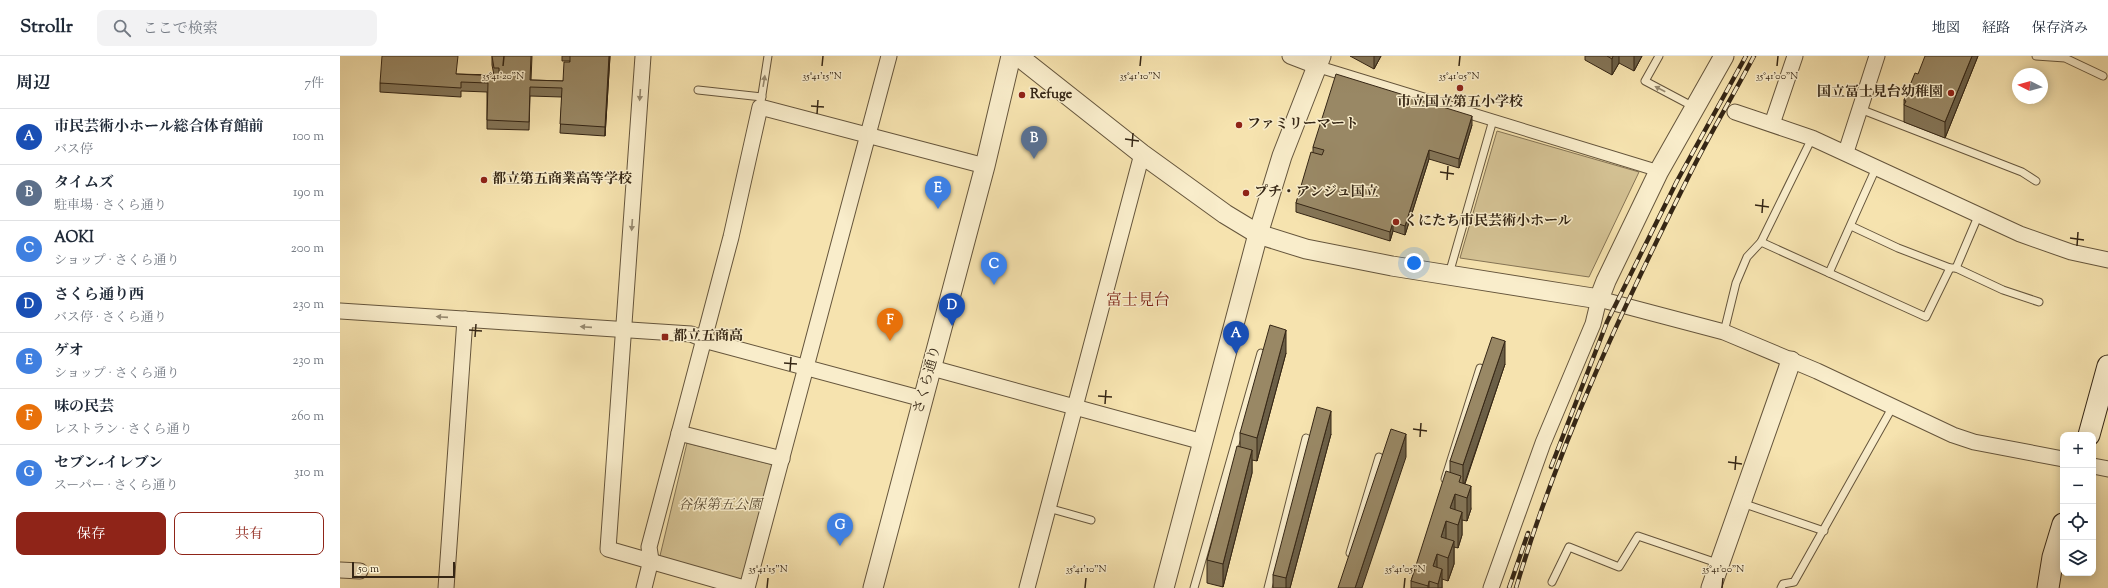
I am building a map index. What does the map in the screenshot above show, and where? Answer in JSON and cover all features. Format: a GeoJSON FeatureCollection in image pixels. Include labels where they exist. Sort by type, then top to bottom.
{"type":"FeatureCollection","features":[{"type":"Feature","properties":{"kind":"main road"},"geometry":{"type":"LineString","coordinates":[[2090,432],[2108,366]]}},
{"type":"Feature","properties":{"kind":"main road"},"geometry":{"type":"LineString","coordinates":[[2048,588],[2053,557],[2060,534]]}},
{"type":"Feature","properties":{"kind":"street"},"geometry":{"type":"LineString","coordinates":[[643,56],[625,330],[608,549],[651,560],[744,588]]}},
{"type":"Feature","properties":{"kind":"street"},"geometry":{"type":"LineString","coordinates":[[747,588],[889,56]]}},
{"type":"Feature","properties":{"kind":"street","name":"さくら通り"},"geometry":{"type":"LineString","coordinates":[[873,588],[985,166],[1011,56]]}},
{"type":"Feature","properties":{"kind":"street"},"geometry":{"type":"LineString","coordinates":[[1018,56],[1142,154],[1203,198],[1258,234],[1306,249],[1448,276],[1598,300],[1724,332],[1817,371],[1892,408],[1953,435],[1974,442],[2060,458]]}},
{"type":"Feature","properties":{"kind":"street"},"geometry":{"type":"LineString","coordinates":[[1290,56],[1319,61],[1493,120],[1659,171]]}},
{"type":"Feature","properties":{"kind":"street"},"geometry":{"type":"LineString","coordinates":[[1491,588],[1543,443],[1593,324],[1598,300],[1606,281],[1659,171],[1724,56]]}},
{"type":"Feature","properties":{"kind":"street"},"geometry":{"type":"LineString","coordinates":[[1772,124],[1795,56]]}},
{"type":"Feature","properties":{"kind":"street"},"geometry":{"type":"LineString","coordinates":[[1846,152],[1860,109],[1872,57]]}},
{"type":"Feature","properties":{"kind":"street"},"geometry":{"type":"LineString","coordinates":[[1164,588],[1258,234],[1282,156],[1319,61]]}},
{"type":"Feature","properties":{"kind":"street"},"geometry":{"type":"LineString","coordinates":[[644,588],[651,560],[649,547],[731,237],[761,102],[868,135],[985,166]]}},
{"type":"Feature","properties":{"kind":"street"},"geometry":{"type":"LineString","coordinates":[[1735,112],[1812,138],[1846,152],[1876,168],[2020,234],[2078,254],[2108,260]]}},
{"type":"Feature","properties":{"kind":"street"},"geometry":{"type":"LineString","coordinates":[[1027,588],[1142,154]]}},
{"type":"Feature","properties":{"kind":"street"},"geometry":{"type":"LineString","coordinates":[[340,311],[691,334],[705,338],[711,342],[923,398]]}},
{"type":"Feature","properties":{"kind":"street"},"geometry":{"type":"LineString","coordinates":[[446,588],[465,319]]}},
{"type":"Feature","properties":{"kind":"street"},"geometry":{"type":"LineString","coordinates":[[1711,588],[1791,361]]}},
{"type":"Feature","properties":{"kind":"street"},"geometry":{"type":"LineString","coordinates":[[932,368],[1203,442]]}},
{"type":"Feature","properties":{"kind":"street"},"geometry":{"type":"LineString","coordinates":[[679,433],[782,459]]}},
{"type":"Feature","properties":{"kind":"street"},"geometry":{"type":"LineString","coordinates":[[2096,467],[2108,469]]}},
{"type":"Feature","properties":{"kind":"street"},"geometry":{"type":"LineString","coordinates":[[340,570],[360,572]]}},
{"type":"Feature","properties":{"kind":"lane"},"geometry":{"type":"LineString","coordinates":[[698,90],[761,102],[768,56]]}},
{"type":"Feature","properties":{"kind":"lane"},"geometry":{"type":"LineString","coordinates":[[1659,56],[1645,81],[1695,107]]}},
{"type":"Feature","properties":{"kind":"lane"},"geometry":{"type":"LineString","coordinates":[[2036,56],[2065,58],[2103,76]]}},
{"type":"Feature","properties":{"kind":"lane"},"geometry":{"type":"LineString","coordinates":[[1860,109],[2022,172],[2036,181]]}},
{"type":"Feature","properties":{"kind":"lane"},"geometry":{"type":"LineString","coordinates":[[1448,276],[1493,120]]}},
{"type":"Feature","properties":{"kind":"lane"},"geometry":{"type":"LineString","coordinates":[[1724,332],[1736,283],[1747,257],[1761,242],[1812,138]]}},
{"type":"Feature","properties":{"kind":"lane"},"geometry":{"type":"LineString","coordinates":[[1829,273],[1876,168]]}},
{"type":"Feature","properties":{"kind":"lane"},"geometry":{"type":"LineString","coordinates":[[1761,242],[1926,317],[1953,268],[1979,214]]}},
{"type":"Feature","properties":{"kind":"lane"},"geometry":{"type":"LineString","coordinates":[[1851,226],[1898,248],[1953,268],[2003,290],[2039,302]]}},
{"type":"Feature","properties":{"kind":"lane"},"geometry":{"type":"LineString","coordinates":[[1194,588],[1261,353]]}},
{"type":"Feature","properties":{"kind":"lane"},"geometry":{"type":"LineString","coordinates":[[1442,489],[1480,368]]}},
{"type":"Feature","properties":{"kind":"lane"},"geometry":{"type":"LineString","coordinates":[[1781,588],[1783,584],[1794,582],[1892,408]]}},
{"type":"Feature","properties":{"kind":"lane"},"geometry":{"type":"LineString","coordinates":[[1268,588],[1306,438]]}},
{"type":"Feature","properties":{"kind":"lane"},"geometry":{"type":"LineString","coordinates":[[1348,559],[1379,458]]}},
{"type":"Feature","properties":{"kind":"lane"},"geometry":{"type":"LineString","coordinates":[[1741,503],[1824,531]]}},
{"type":"Feature","properties":{"kind":"lane"},"geometry":{"type":"LineString","coordinates":[[1048,508],[1091,520]]}},
{"type":"Feature","properties":{"kind":"lane"},"geometry":{"type":"LineString","coordinates":[[1552,582],[1569,547],[1619,567],[1638,536],[1720,564]]}},
{"type":"Feature","properties":{"kind":"green space"},"geometry":{"type":"Polygon","coordinates":[[[1497,131],[1639,172],[1589,277],[1460,258],[1497,131]]]}},
{"type":"Feature","properties":{"kind":"green space","name":"谷保第五公園"},"geometry":{"type":"Polygon","coordinates":[[[687,443],[778,466],[746,584],[659,560],[687,443]]]}},
{"type":"Feature","properties":{"kind":"building"},"geometry":{"type":"Polygon","coordinates":[[[382,56],[458,56],[456,74],[499,76],[499,68],[494,68],[492,56],[531,56],[530,80],[563,81],[564,62],[570,62],[570,56],[609,56],[605,127],[560,124],[562,88],[530,87],[529,122],[487,120],[488,83],[461,82],[461,88],[380,83],[382,56]]]}},
{"type":"Feature","properties":{"kind":"building"},"geometry":{"type":"Polygon","coordinates":[[[1925,56],[1972,56],[1945,122],[1904,105],[1906,101],[1904,100],[1915,73],[1918,74],[1925,56]]]}},
{"type":"Feature","properties":{"kind":"building"},"geometry":{"type":"Polygon","coordinates":[[[1336,74],[1472,116],[1459,159],[1429,150],[1405,226],[1393,222],[1390,232],[1296,203],[1311,152],[1322,155],[1324,150],[1313,147],[1336,74]]]}},
{"type":"Feature","properties":{"kind":"building"},"geometry":{"type":"Polygon","coordinates":[[[1270,325],[1286,330],[1257,438],[1240,433],[1270,325]]]}},
{"type":"Feature","properties":{"kind":"building"},"geometry":{"type":"Polygon","coordinates":[[[1492,337],[1505,341],[1463,465],[1450,461],[1492,337]]]}},
{"type":"Feature","properties":{"kind":"building"},"geometry":{"type":"Polygon","coordinates":[[[1317,407],[1331,411],[1286,578],[1273,575],[1317,407]]]}},
{"type":"Feature","properties":{"kind":"building"},"geometry":{"type":"Polygon","coordinates":[[[1391,429],[1406,434],[1355,588],[1338,588],[1391,429]]]}},
{"type":"Feature","properties":{"kind":"building"},"geometry":{"type":"Polygon","coordinates":[[[1237,446],[1252,450],[1223,564],[1207,560],[1237,446]]]}},
{"type":"Feature","properties":{"kind":"building"},"geometry":{"type":"Polygon","coordinates":[[[1446,471],[1461,476],[1459,482],[1471,486],[1467,498],[1455,494],[1450,508],[1462,512],[1458,525],[1446,521],[1441,537],[1454,541],[1448,558],[1437,554],[1433,566],[1442,569],[1438,584],[1429,581],[1428,586],[1411,581],[1446,471]]]}},
{"type":"Feature","properties":{"kind":"railway"},"geometry":{"type":"LineString","coordinates":[[1551,467],[1607,322],[1677,181],[1746,56]]}},
{"type":"Feature","properties":{"kind":"railway"},"geometry":{"type":"LineString","coordinates":[[1516,588],[1552,480],[1618,323],[1692,170],[1754,56]]}},
{"type":"Feature","properties":{"kind":"railway"},"geometry":{"type":"LineString","coordinates":[[1509,588],[1528,533]]}},
{"type":"Feature","properties":{"kind":"place","name":"市立国立第五小学校"},"geometry":{"type":"Point","coordinates":[1460,88]}},
{"type":"Feature","properties":{"kind":"place","name":"国立冨士見台幼稚園"},"geometry":{"type":"Point","coordinates":[1951,93]}},
{"type":"Feature","properties":{"kind":"place","name":"Refuge"},"geometry":{"type":"Point","coordinates":[1022,95]}},
{"type":"Feature","properties":{"kind":"place","name":"ファミリーマート"},"geometry":{"type":"Point","coordinates":[1239,125]}},
{"type":"Feature","properties":{"kind":"place","name":"タイムズ"},"geometry":{"type":"Point","coordinates":[1034,159]}},
{"type":"Feature","properties":{"kind":"place","name":"都立第五商業高等学校"},"geometry":{"type":"Point","coordinates":[484,180]}},
{"type":"Feature","properties":{"kind":"place","name":"プチ・アンジュ国立"},"geometry":{"type":"Point","coordinates":[1246,193]}},
{"type":"Feature","properties":{"kind":"place","name":"ゲオ"},"geometry":{"type":"Point","coordinates":[938,209]}},
{"type":"Feature","properties":{"kind":"place","name":"くにたち市民芸術小ホール"},"geometry":{"type":"Point","coordinates":[1396,222]}},
{"type":"Feature","properties":{"kind":"place","name":"AOKI"},"geometry":{"type":"Point","coordinates":[994,285]}},
{"type":"Feature","properties":{"kind":"place","name":"さくら通り西"},"geometry":{"type":"Point","coordinates":[952,326]}},
{"type":"Feature","properties":{"kind":"place","name":"都立五商高"},"geometry":{"type":"Point","coordinates":[665,337]}},
{"type":"Feature","properties":{"kind":"place","name":"味の民芸"},"geometry":{"type":"Point","coordinates":[890,341]}},
{"type":"Feature","properties":{"kind":"place","name":"市民芸術小ホール総合体育館前"},"geometry":{"type":"Point","coordinates":[1236,354]}},
{"type":"Feature","properties":{"kind":"place","name":"セブン-イレブン"},"geometry":{"type":"Point","coordinates":[840,546]}},
{"type":"Feature","properties":{"kind":"district","name":"富士見台"},"geometry":{"type":"Point","coordinates":[1138,301]}}]}
